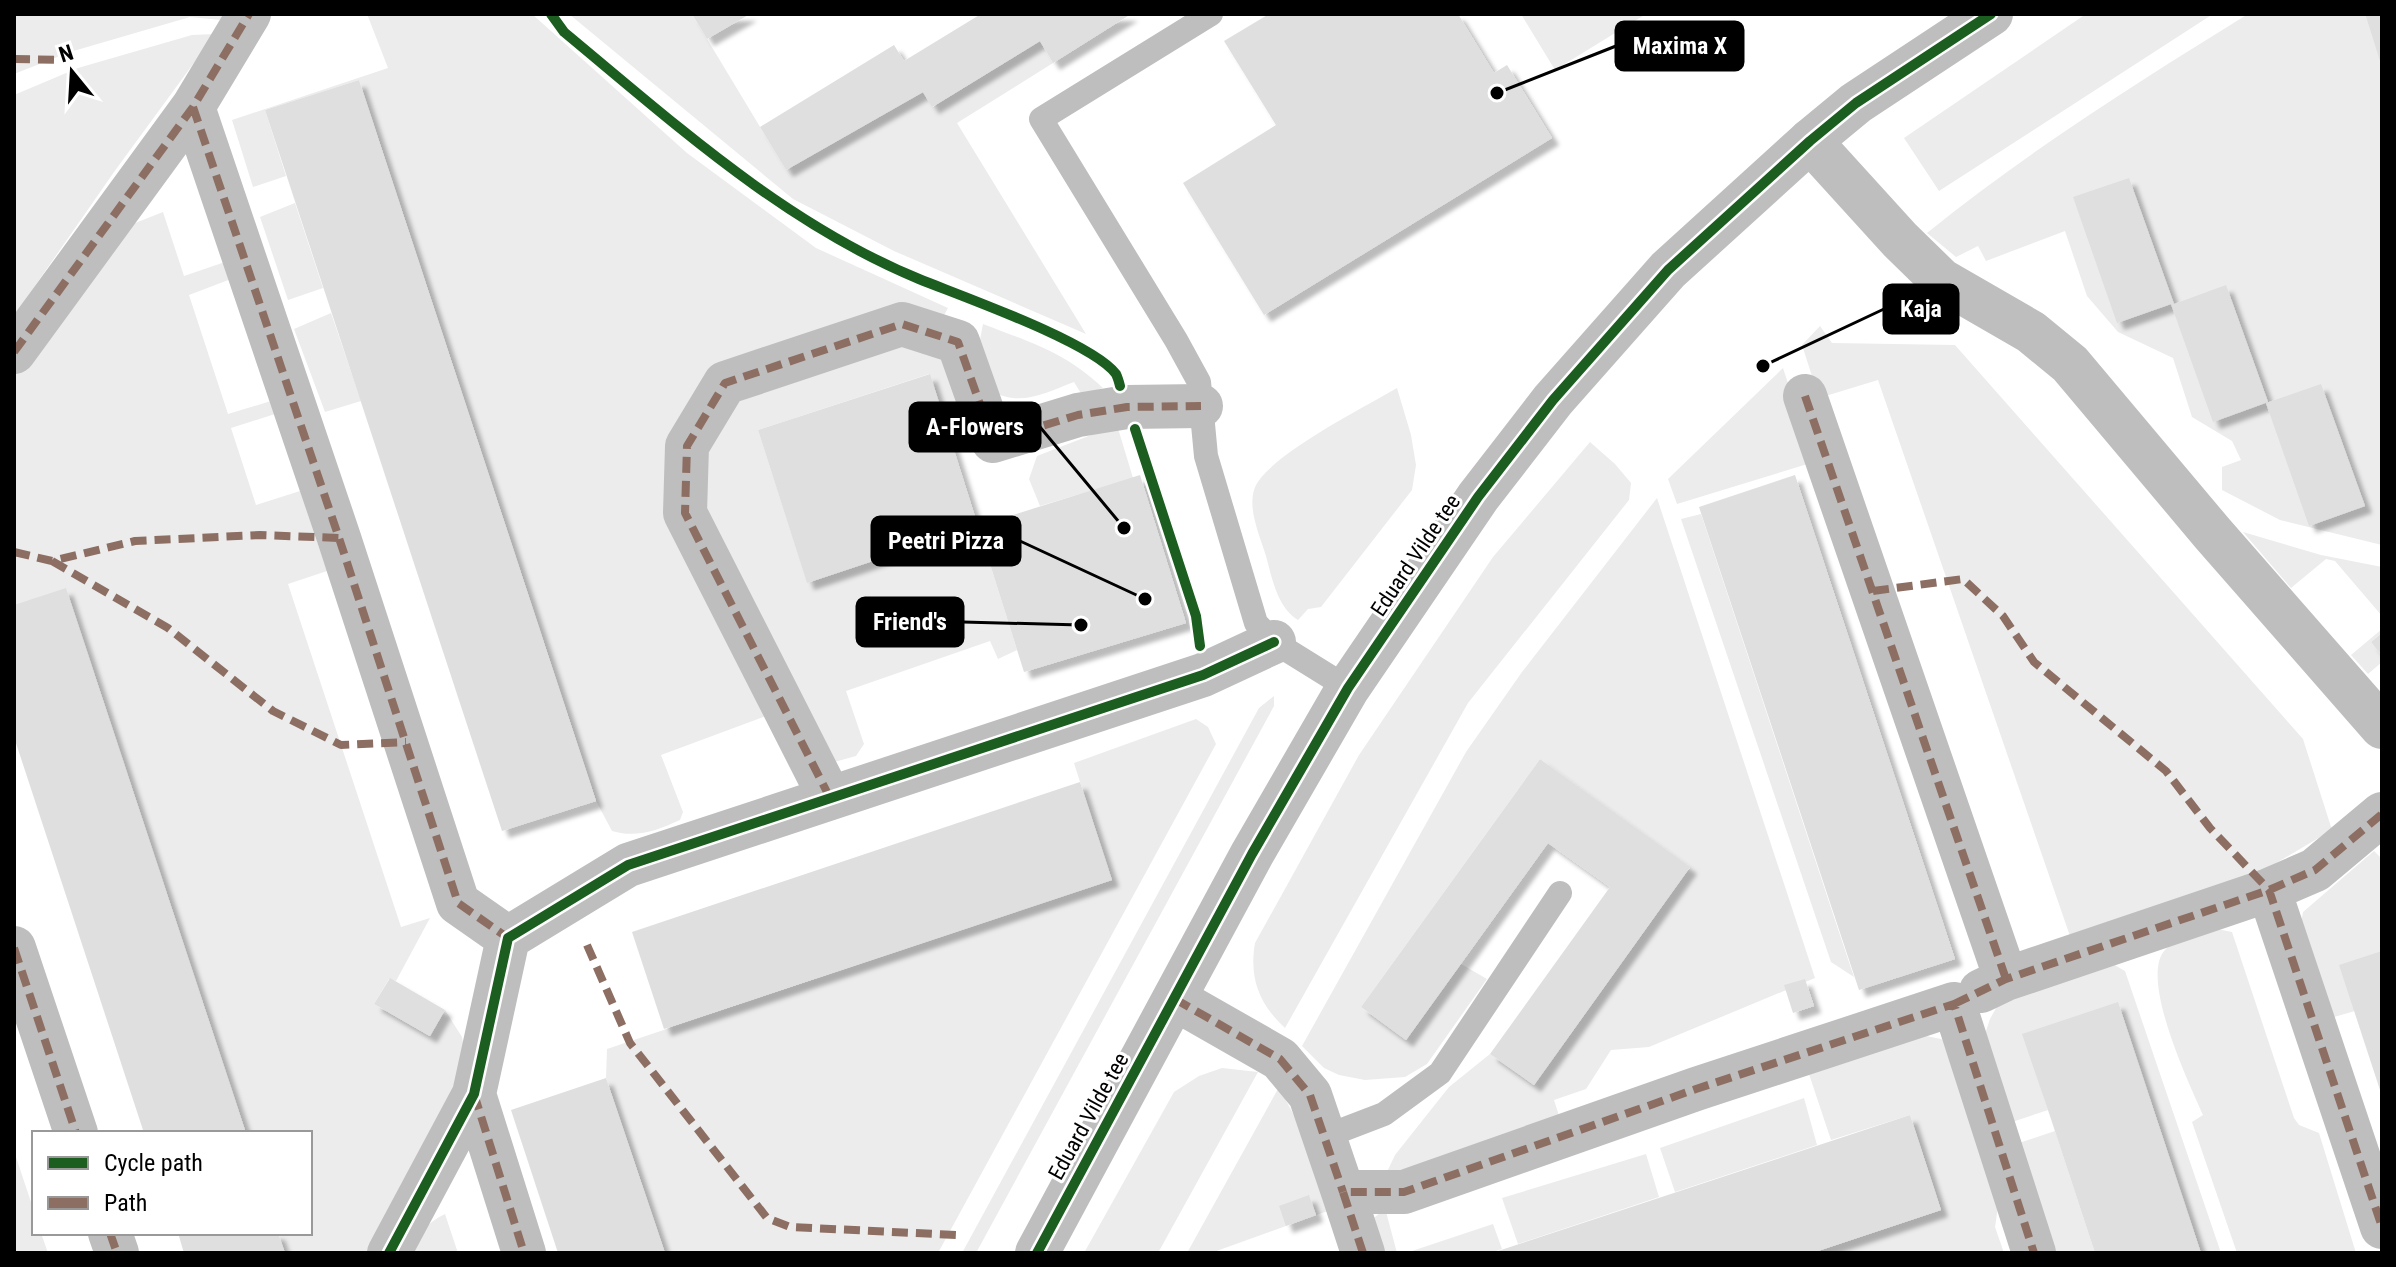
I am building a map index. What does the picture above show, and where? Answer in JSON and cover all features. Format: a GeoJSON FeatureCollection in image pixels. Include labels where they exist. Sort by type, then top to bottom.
{"type":"FeatureCollection","features":[{"type":"Feature","properties":{"kind":"street"},"geometry":{"type":"LineString","coordinates":[[14,352],[193,107],[249,14]]}},
{"type":"Feature","properties":{"kind":"street","name":"Eduard Vilde tee"},"geometry":{"type":"LineString","coordinates":[[1037,1253],[1252,854],[1348,688],[1478,497],[1553,400],[1668,270],[1856,103],[1991,14]]}},
{"type":"Feature","properties":{"kind":"street"},"geometry":{"type":"LineString","coordinates":[[193,107],[458,903],[508,938]]}},
{"type":"Feature","properties":{"kind":"street"},"geometry":{"type":"LineString","coordinates":[[1810,141],[1900,240],[1941,280],[2031,332],[2070,364],[2382,727]]}},
{"type":"Feature","properties":{"kind":"street"},"geometry":{"type":"LineString","coordinates":[[830,798],[685,513],[687,446],[725,383],[902,324],[958,342],[993,441],[1078,415],[1127,407],[1201,406]]}},
{"type":"Feature","properties":{"kind":"street"},"geometry":{"type":"LineString","coordinates":[[1805,396],[2006,979]]}},
{"type":"Feature","properties":{"kind":"street"},"geometry":{"type":"LineString","coordinates":[[389,1253],[474,1094],[508,938],[628,865],[1203,675],[1274,642]]}},
{"type":"Feature","properties":{"kind":"street"},"geometry":{"type":"LineString","coordinates":[[1343,1192],[1404,1192],[1696,1089],[1954,1004],[2006,979],[2269,890],[2315,870],[2382,814]]}},
{"type":"Feature","properties":{"kind":"street"},"geometry":{"type":"LineString","coordinates":[[2269,890],[2382,1227]]}},
{"type":"Feature","properties":{"kind":"street"},"geometry":{"type":"LineString","coordinates":[[14,948],[75,1131]]}},
{"type":"Feature","properties":{"kind":"street"},"geometry":{"type":"LineString","coordinates":[[1175,999],[1280,1059],[1310,1095],[1363,1253]]}},
{"type":"Feature","properties":{"kind":"street"},"geometry":{"type":"LineString","coordinates":[[1954,1004],[2034,1253]]}},
{"type":"Feature","properties":{"kind":"street"},"geometry":{"type":"LineString","coordinates":[[474,1094],[524,1253]]}},
{"type":"Feature","properties":{"kind":"lane"},"geometry":{"type":"LineString","coordinates":[[1211,14],[1041,119],[1199,382],[1206,456],[1256,623],[1274,642],[1348,688]]}},
{"type":"Feature","properties":{"kind":"lane"},"geometry":{"type":"LineString","coordinates":[[1324,1137],[1384,1114],[1440,1073],[1560,893]]}},
{"type":"Feature","properties":{"kind":"shaded area"},"geometry":{"type":"Polygon","coordinates":[[[14,14],[225,14],[221,20],[190,17],[70,52],[14,74],[14,14]]]}},
{"type":"Feature","properties":{"kind":"shaded area"},"geometry":{"type":"Polygon","coordinates":[[[367,14],[532,14],[687,153],[816,248],[948,308],[943,317],[717,370],[666,499],[766,716],[661,755],[683,812],[680,820],[663,827],[638,833],[612,831],[596,801],[359,80],[265,110],[286,176],[253,187],[232,120],[388,68],[367,14]]]}},
{"type":"Feature","properties":{"kind":"shaded area"},"geometry":{"type":"Polygon","coordinates":[[[569,14],[692,14],[786,170],[923,92],[933,107],[1040,41],[1053,63],[957,123],[1086,334],[894,251],[793,199],[569,14]]]}},
{"type":"Feature","properties":{"kind":"shaded area"},"geometry":{"type":"Polygon","coordinates":[[[1521,14],[1646,14],[1555,70],[1521,14]]]}},
{"type":"Feature","properties":{"kind":"shaded area"},"geometry":{"type":"Polygon","coordinates":[[[2086,14],[2213,14],[1939,191],[1904,138],[2086,14]]]}},
{"type":"Feature","properties":{"kind":"shaded area"},"geometry":{"type":"Polygon","coordinates":[[[2248,14],[2365,14],[2382,65],[2382,545],[2280,520],[2222,490],[2222,467],[2241,460],[2232,441],[2192,417],[2173,358],[2118,332],[2087,296],[2065,231],[1986,261],[1978,246],[1956,257],[1927,233],[2044,146],[2248,14]]]}},
{"type":"Feature","properties":{"kind":"shaded area"},"geometry":{"type":"Polygon","coordinates":[[[215,34],[14,316],[14,95],[78,68],[192,35],[215,34]]]}},
{"type":"Feature","properties":{"kind":"shaded area"},"geometry":{"type":"Polygon","coordinates":[[[295,203],[323,288],[288,300],[260,217],[295,203]]]}},
{"type":"Feature","properties":{"kind":"shaded area"},"geometry":{"type":"Polygon","coordinates":[[[163,212],[184,276],[225,262],[231,279],[189,295],[228,414],[271,401],[275,414],[231,428],[256,505],[300,491],[327,571],[288,584],[401,927],[430,918],[396,981],[389,979],[374,1004],[429,1036],[445,1010],[462,1037],[465,1054],[447,1106],[371,1253],[285,1253],[279,1235],[312,1235],[312,1131],[245,1131],[14,605],[14,373],[120,229],[163,212]]]}},
{"type":"Feature","properties":{"kind":"shaded area"},"geometry":{"type":"Polygon","coordinates":[[[331,313],[361,401],[325,412],[294,329],[331,313]]]}},
{"type":"Feature","properties":{"kind":"shaded area"},"geometry":{"type":"Polygon","coordinates":[[[983,324],[1061,357],[1103,388],[1082,395],[1074,382],[1022,398],[1012,398],[990,390],[979,345],[983,324]]]}},
{"type":"Feature","properties":{"kind":"shaded area"},"geometry":{"type":"Polygon","coordinates":[[[1820,326],[1832,343],[1955,345],[2303,739],[2332,830],[2261,872],[2071,939],[1878,380],[1819,398],[1802,345],[1820,326]]]}},
{"type":"Feature","properties":{"kind":"shaded area"},"geometry":{"type":"Polygon","coordinates":[[[905,338],[946,359],[964,418],[946,424],[929,374],[758,430],[807,582],[978,526],[1017,650],[998,659],[990,641],[846,691],[864,744],[856,756],[827,764],[707,518],[701,460],[727,406],[905,338]]]}},
{"type":"Feature","properties":{"kind":"shaded area"},"geometry":{"type":"Polygon","coordinates":[[[1783,368],[1814,462],[1677,504],[1668,479],[1783,368]]]}},
{"type":"Feature","properties":{"kind":"shaded area"},"geometry":{"type":"Polygon","coordinates":[[[1397,388],[1416,465],[1412,490],[1321,607],[1308,609],[1298,620],[1285,608],[1273,582],[1254,515],[1254,490],[1261,477],[1295,449],[1397,388]]]}},
{"type":"Feature","properties":{"kind":"shaded area"},"geometry":{"type":"Polygon","coordinates":[[[1117,425],[1133,478],[1040,506],[1029,479],[1037,456],[1117,425]]]}},
{"type":"Feature","properties":{"kind":"shaded area"},"geometry":{"type":"Polygon","coordinates":[[[1590,442],[1631,483],[1629,500],[1468,703],[1285,1028],[1268,1010],[1258,990],[1254,968],[1255,943],[1359,755],[1493,557],[1590,442]]]}},
{"type":"Feature","properties":{"kind":"shaded area"},"geometry":{"type":"Polygon","coordinates":[[[1657,498],[1815,978],[1649,1047],[1611,1050],[1586,1089],[1554,1100],[1562,1125],[1386,1174],[1395,1155],[1449,1087],[1490,1054],[1534,1085],[1690,868],[1540,759],[1361,1007],[1406,1040],[1461,964],[1487,979],[1427,1064],[1405,1077],[1365,1080],[1339,1075],[1324,1068],[1302,1046],[1466,752],[1522,672],[1657,498]]]}},
{"type":"Feature","properties":{"kind":"shaded area"},"geometry":{"type":"Polygon","coordinates":[[[1701,514],[1854,977],[1831,962],[1681,519],[1701,514]]]}},
{"type":"Feature","properties":{"kind":"shaded area"},"geometry":{"type":"Polygon","coordinates":[[[2243,532],[2321,555],[2382,567],[2382,616],[2335,561],[2326,559],[2291,588],[2243,532]]]}},
{"type":"Feature","properties":{"kind":"shaded area"},"geometry":{"type":"Polygon","coordinates":[[[2382,629],[2382,633],[2371,642],[2382,656],[2382,662],[2368,674],[2351,655],[2382,629]]]}},
{"type":"Feature","properties":{"kind":"shaded area"},"geometry":{"type":"Polygon","coordinates":[[[1274,696],[1274,706],[976,1253],[962,1253],[1259,708],[1274,696]]]}},
{"type":"Feature","properties":{"kind":"shaded area"},"geometry":{"type":"Polygon","coordinates":[[[1196,719],[1208,727],[1216,744],[938,1253],[665,1253],[606,1078],[607,1049],[1111,880],[1074,763],[1196,719]]]}},
{"type":"Feature","properties":{"kind":"shaded area"},"geometry":{"type":"Polygon","coordinates":[[[2374,851],[2382,859],[2382,951],[2355,1011],[2327,1019],[2299,935],[2303,912],[2374,851]]]}},
{"type":"Feature","properties":{"kind":"shaded area"},"geometry":{"type":"Polygon","coordinates":[[[2217,929],[2232,932],[2294,1118],[2299,1125],[2319,1133],[2356,1253],[2237,1253],[2192,1122],[2203,1115],[2169,1031],[2158,983],[2159,964],[2169,946],[2217,929]]]}},
{"type":"Feature","properties":{"kind":"shaded area"},"geometry":{"type":"Polygon","coordinates":[[[2111,963],[2125,971],[2221,1253],[2201,1253],[2023,1034],[2048,1110],[2009,1123],[1983,1040],[2001,999],[2111,963]]]}},
{"type":"Feature","properties":{"kind":"shaded area"},"geometry":{"type":"Polygon","coordinates":[[[1926,1036],[1941,1039],[1950,1045],[2000,1193],[1995,1227],[2004,1253],[1812,1253],[1941,1210],[1910,1115],[1831,1140],[1808,1071],[1926,1036]]]}},
{"type":"Feature","properties":{"kind":"shaded area"},"geometry":{"type":"Polygon","coordinates":[[[1222,1068],[1258,1072],[1158,1253],[1084,1253],[1174,1092],[1199,1076],[1222,1068]]]}},
{"type":"Feature","properties":{"kind":"shaded area"},"geometry":{"type":"Polygon","coordinates":[[[1279,1087],[1299,1125],[1331,1210],[1316,1215],[1309,1196],[1286,1226],[1211,1253],[1187,1253],[1279,1087]]]}},
{"type":"Feature","properties":{"kind":"shaded area"},"geometry":{"type":"Polygon","coordinates":[[[1804,1098],[1817,1145],[1675,1192],[1660,1148],[1804,1098]]]}},
{"type":"Feature","properties":{"kind":"shaded area"},"geometry":{"type":"Polygon","coordinates":[[[2055,1131],[2095,1253],[2052,1253],[2016,1144],[2055,1131]]]}},
{"type":"Feature","properties":{"kind":"shaded area"},"geometry":{"type":"Polygon","coordinates":[[[14,1151],[32,1205],[32,1235],[42,1235],[48,1253],[14,1253],[14,1151]]]}},
{"type":"Feature","properties":{"kind":"shaded area"},"geometry":{"type":"Polygon","coordinates":[[[1646,1154],[1659,1197],[1518,1244],[1502,1198],[1646,1154]]]}},
{"type":"Feature","properties":{"kind":"shaded area"},"geometry":{"type":"Polygon","coordinates":[[[1385,1208],[1397,1253],[1378,1253],[1373,1219],[1385,1208]]]}},
{"type":"Feature","properties":{"kind":"shaded area"},"geometry":{"type":"Polygon","coordinates":[[[445,1214],[458,1253],[407,1253],[428,1226],[445,1214]]]}},
{"type":"Feature","properties":{"kind":"shaded area"},"geometry":{"type":"Polygon","coordinates":[[[1493,1224],[1502,1249],[1490,1253],[1406,1253],[1493,1224]]]}},
{"type":"Feature","properties":{"kind":"building"},"geometry":{"type":"Polygon","coordinates":[[[692,14],[750,14],[707,39],[692,14]]]}},
{"type":"Feature","properties":{"kind":"building"},"geometry":{"type":"Polygon","coordinates":[[[981,14],[1131,14],[1053,63],[1040,41],[932,107],[923,92],[786,170],[760,127],[894,45],[904,61],[981,14]]]}},
{"type":"Feature","properties":{"kind":"building"},"geometry":{"type":"Polygon","coordinates":[[[1269,14],[1458,14],[1494,73],[1507,65],[1552,138],[1264,315],[1183,183],[1276,125],[1224,41],[1269,14]]]}},
{"type":"Feature","properties":{"kind":"building"},"geometry":{"type":"Polygon","coordinates":[[[2365,14],[2382,14],[2382,64],[2381,64],[2365,14]]]}},
{"type":"Feature","properties":{"kind":"building"},"geometry":{"type":"Polygon","coordinates":[[[359,80],[596,801],[502,831],[265,110],[359,80]]]}},
{"type":"Feature","properties":{"kind":"building"},"geometry":{"type":"Polygon","coordinates":[[[2129,178],[2174,304],[2226,285],[2268,402],[2213,422],[2171,304],[2117,323],[2073,197],[2129,178]]]}},
{"type":"Feature","properties":{"kind":"building"},"geometry":{"type":"Polygon","coordinates":[[[930,374],[978,526],[807,583],[758,430],[930,374]]]}},
{"type":"Feature","properties":{"kind":"building"},"geometry":{"type":"Polygon","coordinates":[[[2321,384],[2365,506],[2309,526],[2266,403],[2321,384]]]}},
{"type":"Feature","properties":{"kind":"building"},"geometry":{"type":"Polygon","coordinates":[[[1140,475],[1186,623],[1024,672],[978,526],[1140,475]]]}},
{"type":"Feature","properties":{"kind":"building"},"geometry":{"type":"Polygon","coordinates":[[[1795,475],[1955,959],[1859,990],[1699,507],[1795,475]]]}},
{"type":"Feature","properties":{"kind":"building"},"geometry":{"type":"Polygon","coordinates":[[[66,588],[245,1131],[143,1131],[14,737],[14,605],[66,588]]]}},
{"type":"Feature","properties":{"kind":"building"},"geometry":{"type":"Polygon","coordinates":[[[2382,633],[2382,656],[2371,642],[2382,633]]]}},
{"type":"Feature","properties":{"kind":"building"},"geometry":{"type":"Polygon","coordinates":[[[1540,759],[1690,867],[1534,1085],[1490,1054],[1610,887],[1548,843],[1406,1040],[1361,1007],[1540,759]]]}},
{"type":"Feature","properties":{"kind":"building"},"geometry":{"type":"Polygon","coordinates":[[[1080,782],[1112,880],[664,1029],[632,932],[1080,782]]]}},
{"type":"Feature","properties":{"kind":"building"},"geometry":{"type":"Polygon","coordinates":[[[2382,951],[2382,1093],[2381,1093],[2339,965],[2382,951]]]}},
{"type":"Feature","properties":{"kind":"building"},"geometry":{"type":"Polygon","coordinates":[[[390,978],[445,1010],[430,1036],[374,1004],[390,978]]]}},
{"type":"Feature","properties":{"kind":"building"},"geometry":{"type":"Polygon","coordinates":[[[1805,979],[1814,1006],[1793,1013],[1784,985],[1805,979]]]}},
{"type":"Feature","properties":{"kind":"building"},"geometry":{"type":"Polygon","coordinates":[[[2118,1002],[2201,1253],[2095,1253],[2022,1034],[2118,1002]]]}},
{"type":"Feature","properties":{"kind":"building"},"geometry":{"type":"Polygon","coordinates":[[[606,1078],[665,1253],[558,1253],[511,1110],[606,1078]]]}},
{"type":"Feature","properties":{"kind":"building"},"geometry":{"type":"Polygon","coordinates":[[[1910,1115],[1941,1210],[1812,1253],[1492,1253],[1910,1115]]]}},
{"type":"Feature","properties":{"kind":"building"},"geometry":{"type":"Polygon","coordinates":[[[1309,1195],[1316,1215],[1286,1226],[1279,1206],[1309,1195]]]}},
{"type":"Feature","properties":{"kind":"building"},"geometry":{"type":"Polygon","coordinates":[[[179,1235],[279,1235],[285,1253],[184,1253],[179,1235]]]}},
{"type":"Feature","properties":{"kind":"marked path"},"geometry":{"type":"LineString","coordinates":[[14,352],[193,107],[249,14]]}},
{"type":"Feature","properties":{"kind":"marked path"},"geometry":{"type":"LineString","coordinates":[[14,59],[70,60]]}},
{"type":"Feature","properties":{"kind":"marked path"},"geometry":{"type":"LineString","coordinates":[[193,107],[458,903],[508,938]]}},
{"type":"Feature","properties":{"kind":"marked path"},"geometry":{"type":"LineString","coordinates":[[830,798],[685,513],[687,446],[725,383],[902,324],[958,342],[993,441],[1078,415],[1127,407],[1201,406]]}},
{"type":"Feature","properties":{"kind":"marked path"},"geometry":{"type":"LineString","coordinates":[[1805,396],[2006,979]]}},
{"type":"Feature","properties":{"kind":"marked path"},"geometry":{"type":"LineString","coordinates":[[14,552],[52,561],[135,541],[260,535],[339,538]]}},
{"type":"Feature","properties":{"kind":"marked path"},"geometry":{"type":"LineString","coordinates":[[52,561],[168,628],[273,711],[341,745],[406,742]]}},
{"type":"Feature","properties":{"kind":"marked path"},"geometry":{"type":"LineString","coordinates":[[1873,591],[1963,579],[2003,616],[2034,662],[2166,771],[2210,828],[2269,890],[2382,1227]]}},
{"type":"Feature","properties":{"kind":"marked path"},"geometry":{"type":"LineString","coordinates":[[1954,1004],[2006,979],[2269,890],[2315,870],[2382,814]]}},
{"type":"Feature","properties":{"kind":"marked path"},"geometry":{"type":"LineString","coordinates":[[587,945],[630,1043],[767,1218],[790,1227],[957,1235]]}},
{"type":"Feature","properties":{"kind":"marked path"},"geometry":{"type":"LineString","coordinates":[[14,948],[75,1131]]}},
{"type":"Feature","properties":{"kind":"marked path"},"geometry":{"type":"LineString","coordinates":[[1175,999],[1280,1059],[1310,1095],[1343,1192]]}},
{"type":"Feature","properties":{"kind":"marked path"},"geometry":{"type":"LineString","coordinates":[[1363,1253],[1343,1192],[1404,1192],[1696,1089],[1954,1004],[2034,1253]]}},
{"type":"Feature","properties":{"kind":"marked path"},"geometry":{"type":"LineString","coordinates":[[474,1094],[524,1253]]}},
{"type":"Feature","properties":{"kind":"marked path"},"geometry":{"type":"LineString","coordinates":[[111,1235],[117,1253]]}},
{"type":"Feature","properties":{"kind":"cycle path"},"geometry":{"type":"LineString","coordinates":[[551,14],[564,32],[647,102],[777,201],[870,256],[1081,348],[1116,374],[1120,386]]}},
{"type":"Feature","properties":{"kind":"cycle path"},"geometry":{"type":"LineString","coordinates":[[1037,1253],[1252,854],[1348,688],[1478,497],[1553,400],[1668,270],[1856,103],[1991,14]]}},
{"type":"Feature","properties":{"kind":"cycle path"},"geometry":{"type":"LineString","coordinates":[[1135,429],[1196,616],[1200,646]]}},
{"type":"Feature","properties":{"kind":"cycle path"},"geometry":{"type":"LineString","coordinates":[[389,1253],[474,1094],[508,938],[628,865],[1203,675],[1274,642]]}},
{"type":"Feature","properties":{"kind":"place","name":"Maxima X"},"geometry":{"type":"Point","coordinates":[1497,93]}},
{"type":"Feature","properties":{"kind":"place","name":"Kaja"},"geometry":{"type":"Point","coordinates":[1763,366]}},
{"type":"Feature","properties":{"kind":"place","name":"A-Flowers"},"geometry":{"type":"Point","coordinates":[1124,528]}},
{"type":"Feature","properties":{"kind":"place","name":"Peetri Pizza"},"geometry":{"type":"Point","coordinates":[1145,599]}},
{"type":"Feature","properties":{"kind":"place","name":"Friend's"},"geometry":{"type":"Point","coordinates":[1081,625]}}]}
